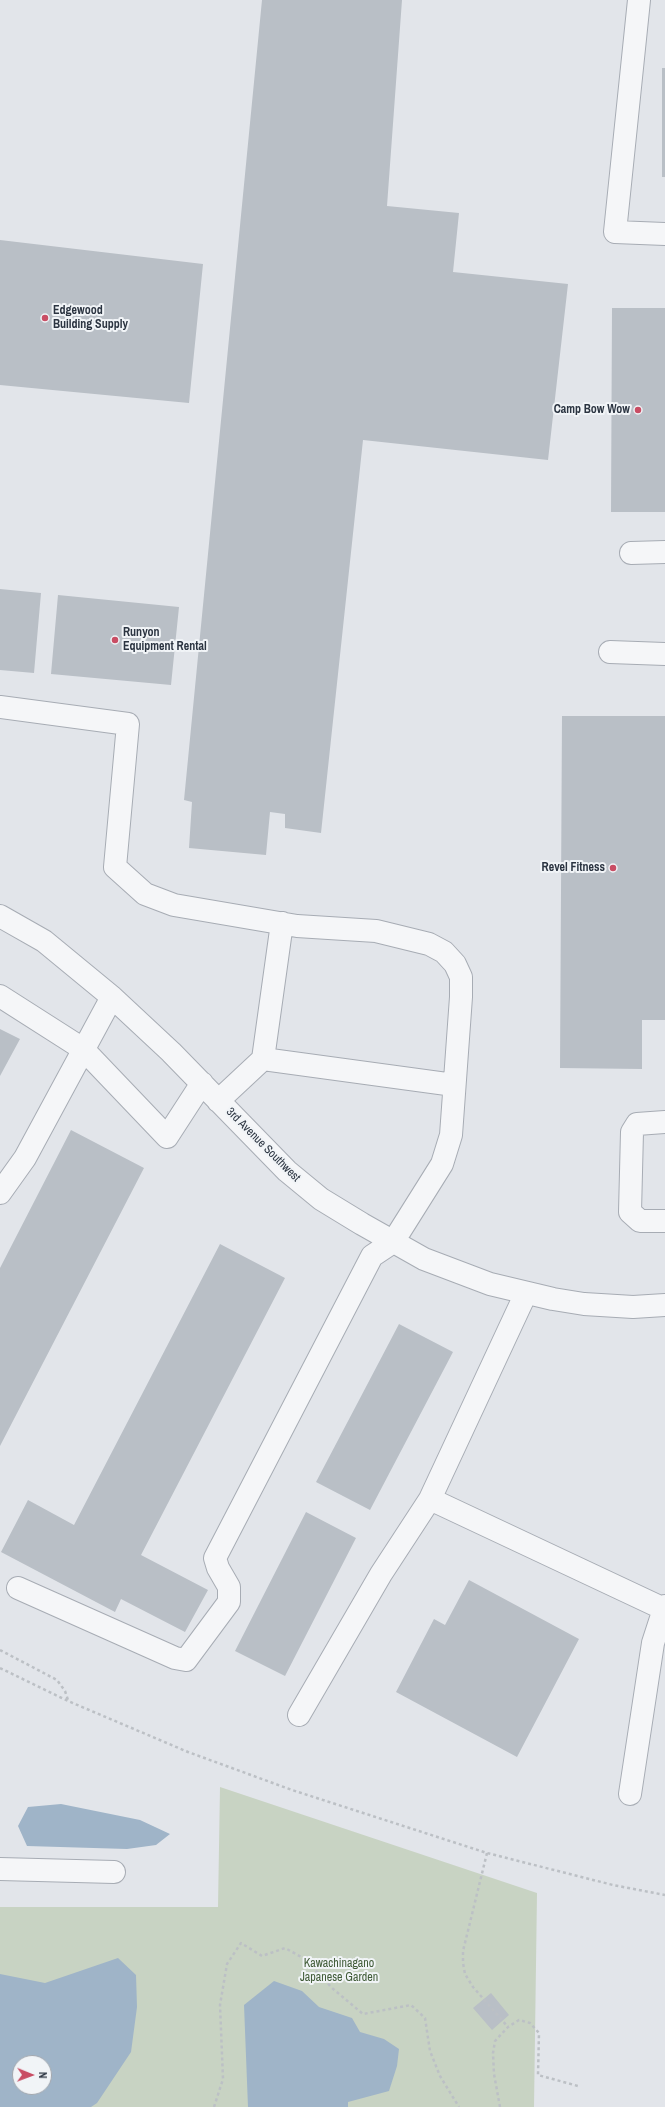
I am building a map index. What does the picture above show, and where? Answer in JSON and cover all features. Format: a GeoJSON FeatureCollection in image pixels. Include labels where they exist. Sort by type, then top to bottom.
{"type":"FeatureCollection","features":[{"type":"Feature","properties":{"kind":"street"},"geometry":{"type":"LineString","coordinates":[[639,0],[615,232],[665,234]]}},
{"type":"Feature","properties":{"kind":"street"},"geometry":{"type":"LineString","coordinates":[[632,552],[665,552]]}},
{"type":"Feature","properties":{"kind":"street"},"geometry":{"type":"LineString","coordinates":[[610,652],[665,654]]}},
{"type":"Feature","properties":{"kind":"street"},"geometry":{"type":"LineString","coordinates":[[0,707],[128,724],[115,867],[145,894],[174,905],[282,923],[376,931],[429,944],[444,952],[455,964],[461,977],[462,997],[450,1135],[442,1164],[393,1242],[372,1256],[215,1558],[218,1568],[229,1587],[229,1602],[186,1660],[175,1658],[18,1588]]}},
{"type":"Feature","properties":{"kind":"street","name":"3rd Avenue Southwest"},"geometry":{"type":"LineString","coordinates":[[0,916],[44,941],[112,997],[202,1083],[287,1172],[321,1199],[393,1242],[424,1259],[490,1284],[526,1293],[584,1304],[633,1307],[665,1304]]}},
{"type":"Feature","properties":{"kind":"street"},"geometry":{"type":"LineString","coordinates":[[218,1100],[263,1059],[282,923]]}},
{"type":"Feature","properties":{"kind":"street"},"geometry":{"type":"LineString","coordinates":[[0,996],[82,1049],[167,1137],[202,1083]]}},
{"type":"Feature","properties":{"kind":"street"},"geometry":{"type":"LineString","coordinates":[[0,1193],[24,1158],[82,1049],[112,997]]}},
{"type":"Feature","properties":{"kind":"street"},"geometry":{"type":"LineString","coordinates":[[263,1059],[454,1085]]}},
{"type":"Feature","properties":{"kind":"street"},"geometry":{"type":"LineString","coordinates":[[665,1122],[637,1124],[632,1132],[630,1212],[640,1221],[665,1221]]}},
{"type":"Feature","properties":{"kind":"street"},"geometry":{"type":"LineString","coordinates":[[299,1715],[381,1574],[430,1499],[526,1293]]}},
{"type":"Feature","properties":{"kind":"street"},"geometry":{"type":"LineString","coordinates":[[430,1499],[665,1607],[653,1643],[630,1794]]}},
{"type":"Feature","properties":{"kind":"street"},"geometry":{"type":"LineString","coordinates":[[0,1869],[114,1872]]}},
{"type":"Feature","properties":{"kind":"path"},"geometry":{"type":"LineString","coordinates":[[0,1650],[58,1680],[65,1691],[68,1701]]}},
{"type":"Feature","properties":{"kind":"path"},"geometry":{"type":"LineString","coordinates":[[0,1668],[68,1701],[188,1752],[292,1790],[487,1853],[613,1885],[665,1895]]}},
{"type":"Feature","properties":{"kind":"path"},"geometry":{"type":"LineString","coordinates":[[487,1853],[463,1951],[465,1974],[473,1987],[508,2027]]}},
{"type":"Feature","properties":{"kind":"path"},"geometry":{"type":"LineString","coordinates":[[214,2107],[223,2079],[220,2005],[227,1964],[241,1943],[262,1956],[285,1948],[306,1959],[332,1988],[363,2014],[411,2005],[425,2018],[430,2051],[440,2076],[459,2107]]}},
{"type":"Feature","properties":{"kind":"path"},"geometry":{"type":"LineString","coordinates":[[500,2107],[494,2074],[493,2053],[495,2041],[508,2027],[519,2020],[530,2023],[539,2033],[538,2075],[578,2086]]}},
{"type":"Feature","properties":{"kind":"green space","name":"Kawachinagano Japanese Garden"},"geometry":{"type":"Polygon","coordinates":[[[220,1787],[537,1893],[534,2107],[0,2107],[0,1907],[218,1907],[220,1787]]]}},
{"type":"Feature","properties":{"kind":"water"},"geometry":{"type":"Polygon","coordinates":[[[61,1804],[140,1820],[170,1834],[156,1845],[127,1849],[27,1846],[18,1826],[28,1807],[61,1804]]]}},
{"type":"Feature","properties":{"kind":"water"},"geometry":{"type":"Polygon","coordinates":[[[118,1958],[136,1975],[137,2007],[131,2052],[97,2103],[91,2107],[0,2107],[0,1974],[45,1983],[118,1958]]]}},
{"type":"Feature","properties":{"kind":"water"},"geometry":{"type":"Polygon","coordinates":[[[274,1981],[302,1991],[319,2007],[352,2018],[360,2032],[384,2039],[399,2049],[397,2066],[389,2091],[348,2102],[348,2107],[248,2107],[244,2005],[274,1981]]]}},
{"type":"Feature","properties":{"kind":"building"},"geometry":{"type":"Polygon","coordinates":[[[262,0],[402,0],[387,206],[459,213],[453,272],[568,284],[548,460],[363,440],[321,833],[285,828],[285,814],[270,812],[266,855],[189,848],[192,802],[184,800],[262,0]]]}},
{"type":"Feature","properties":{"kind":"building"},"geometry":{"type":"Polygon","coordinates":[[[662,68],[665,68],[665,177],[662,177],[662,68]]]}},
{"type":"Feature","properties":{"kind":"building"},"geometry":{"type":"Polygon","coordinates":[[[0,240],[203,264],[189,403],[0,385],[0,240]]]}},
{"type":"Feature","properties":{"kind":"building","name":"Camp Bow Wow"},"geometry":{"type":"Polygon","coordinates":[[[612,308],[665,308],[665,512],[611,512],[612,308]]]}},
{"type":"Feature","properties":{"kind":"building"},"geometry":{"type":"Polygon","coordinates":[[[0,589],[41,593],[34,673],[0,670],[0,589]]]}},
{"type":"Feature","properties":{"kind":"building","name":"Runyon Equipment Rental"},"geometry":{"type":"Polygon","coordinates":[[[58,595],[179,607],[171,685],[51,674],[58,595]]]}},
{"type":"Feature","properties":{"kind":"building","name":"Revel Fitness"},"geometry":{"type":"Polygon","coordinates":[[[562,716],[665,716],[665,1020],[642,1020],[642,1069],[560,1068],[562,716]]]}},
{"type":"Feature","properties":{"kind":"building"},"geometry":{"type":"Polygon","coordinates":[[[0,1029],[20,1039],[0,1076],[0,1029]]]}},
{"type":"Feature","properties":{"kind":"building"},"geometry":{"type":"Polygon","coordinates":[[[71,1130],[144,1168],[0,1446],[0,1268],[71,1130]]]}},
{"type":"Feature","properties":{"kind":"building"},"geometry":{"type":"Polygon","coordinates":[[[220,1244],[285,1278],[141,1555],[208,1590],[185,1632],[121,1599],[115,1612],[1,1552],[28,1500],[74,1525],[220,1244]]]}},
{"type":"Feature","properties":{"kind":"building"},"geometry":{"type":"Polygon","coordinates":[[[399,1324],[453,1352],[370,1510],[316,1482],[399,1324]]]}},
{"type":"Feature","properties":{"kind":"building"},"geometry":{"type":"Polygon","coordinates":[[[306,1512],[356,1538],[285,1676],[235,1651],[306,1512]]]}},
{"type":"Feature","properties":{"kind":"building"},"geometry":{"type":"Polygon","coordinates":[[[469,1580],[579,1639],[517,1757],[396,1692],[434,1619],[445,1625],[469,1580]]]}},
{"type":"Feature","properties":{"kind":"building"},"geometry":{"type":"Polygon","coordinates":[[[491,1993],[509,2015],[492,2030],[473,2008],[491,1993]]]}},
{"type":"Feature","properties":{"kind":"place","name":"Edgewood Building Supply"},"geometry":{"type":"Point","coordinates":[45,318]}},
{"type":"Feature","properties":{"kind":"place","name":"Camp Bow Wow"},"geometry":{"type":"Point","coordinates":[638,410]}},
{"type":"Feature","properties":{"kind":"place","name":"Runyon Equipment Rental"},"geometry":{"type":"Point","coordinates":[115,640]}},
{"type":"Feature","properties":{"kind":"place","name":"Revel Fitness"},"geometry":{"type":"Point","coordinates":[613,868]}}]}
